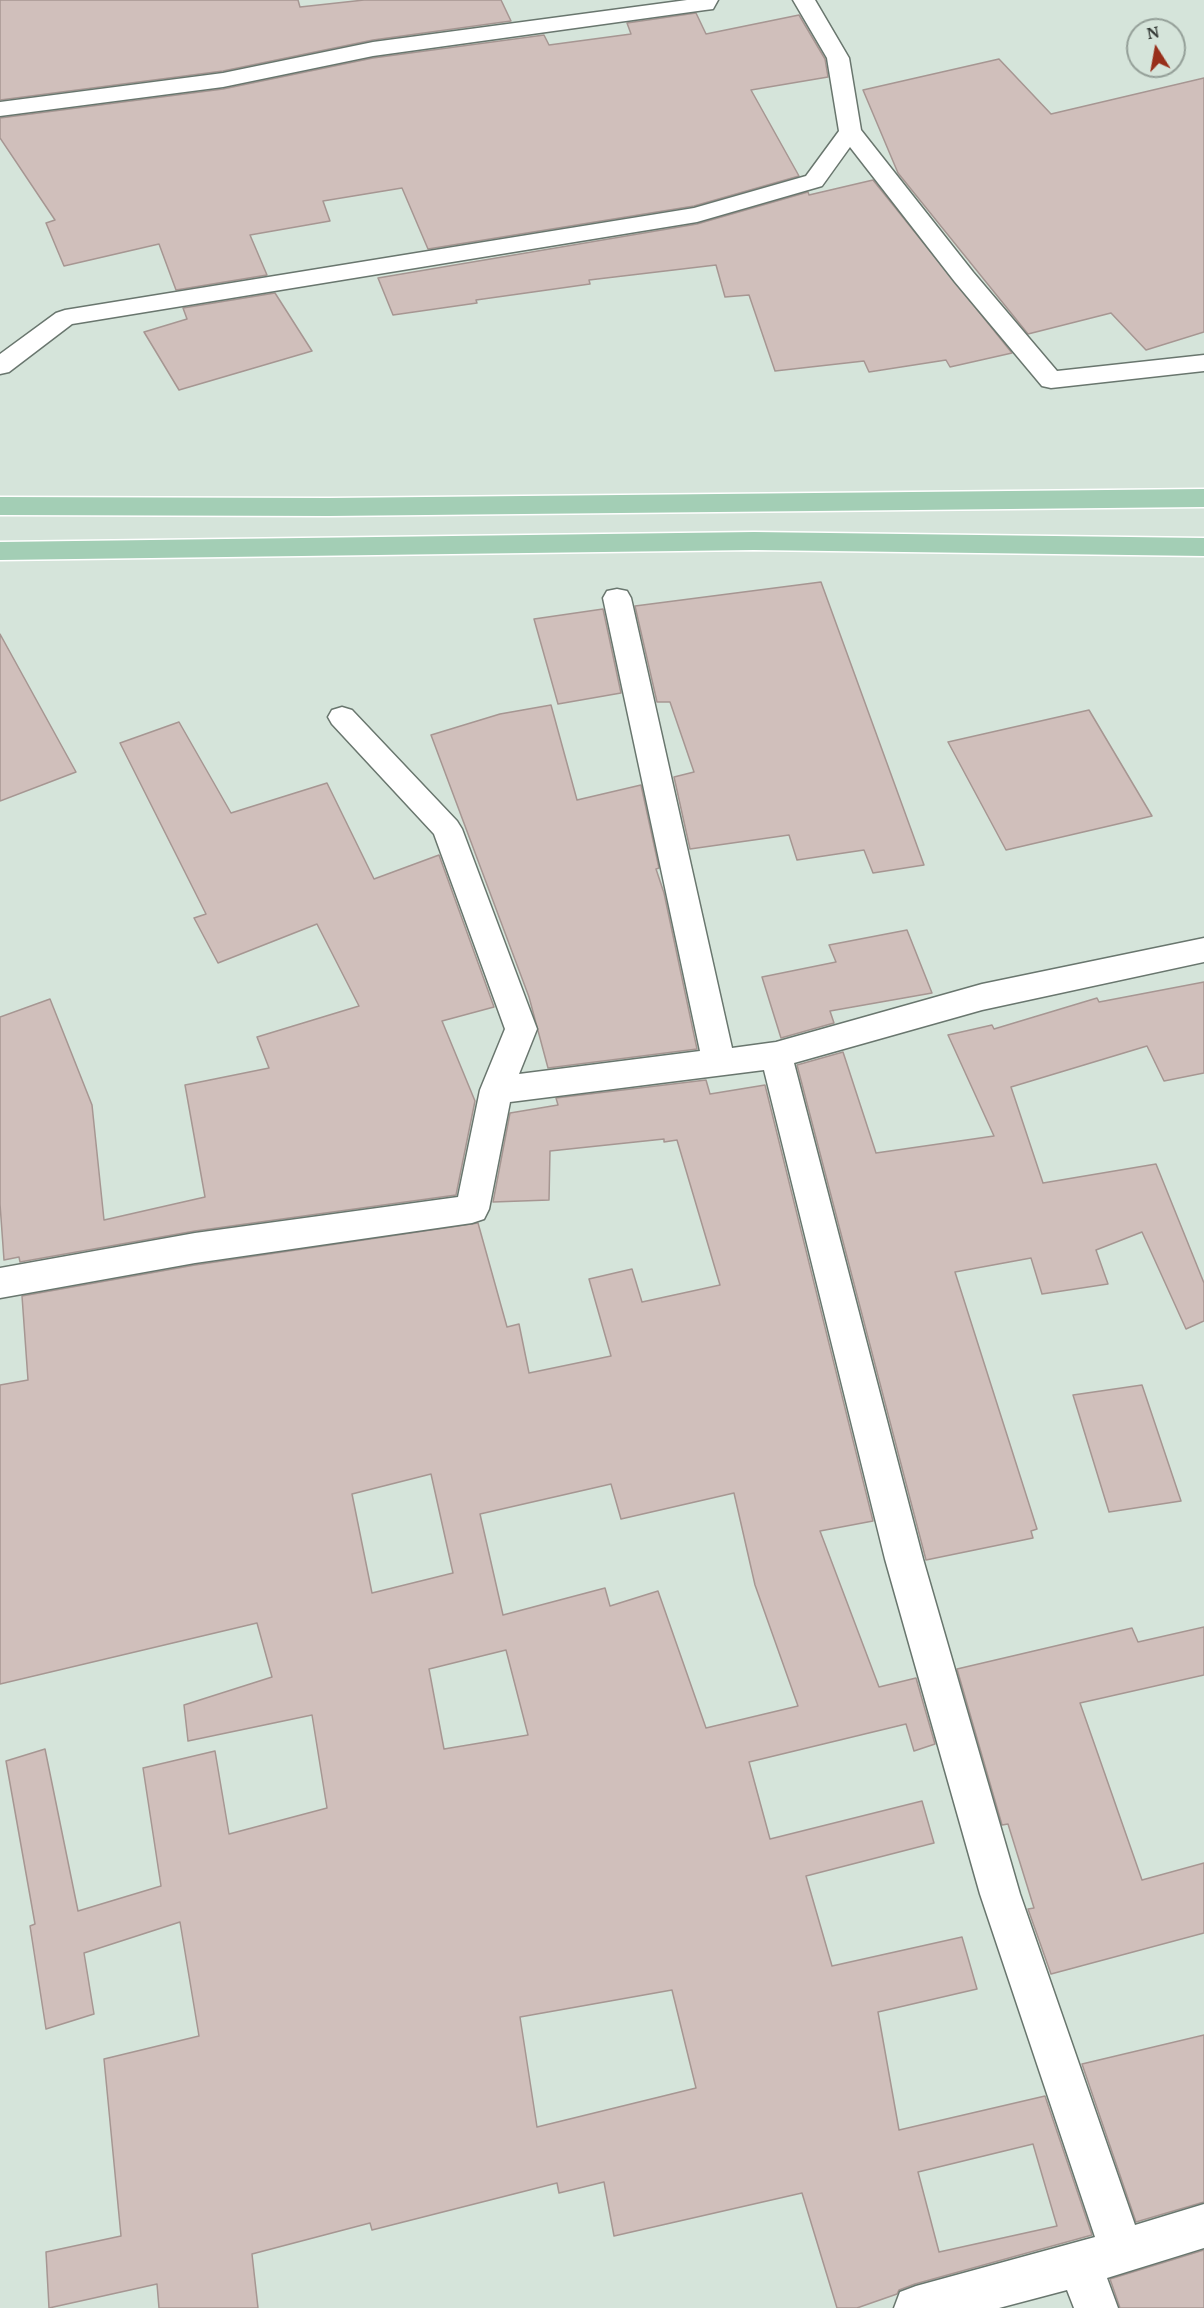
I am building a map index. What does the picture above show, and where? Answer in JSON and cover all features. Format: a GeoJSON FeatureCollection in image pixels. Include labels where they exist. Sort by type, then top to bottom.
{"type":"FeatureCollection","features":[{"type":"Feature","properties":{"kind":"main road"},"geometry":{"type":"LineString","coordinates":[[0,506],[329,507],[1204,498]]}},
{"type":"Feature","properties":{"kind":"main road"},"geometry":{"type":"LineString","coordinates":[[0,551],[754,541],[1204,547]]}},
{"type":"Feature","properties":{"kind":"street"},"geometry":{"type":"LineString","coordinates":[[0,110],[223,80],[373,49],[705,4],[707,0]]}},
{"type":"Feature","properties":{"kind":"street"},"geometry":{"type":"LineString","coordinates":[[804,0],[838,58],[850,131],[964,277],[1051,380],[1204,363]]}},
{"type":"Feature","properties":{"kind":"street"},"geometry":{"type":"LineString","coordinates":[[0,366],[65,318],[377,269],[696,215],[814,181],[850,131]]}},
{"type":"Feature","properties":{"kind":"street"},"geometry":{"type":"LineString","coordinates":[[617,598],[718,1063]]}},
{"type":"Feature","properties":{"kind":"street"},"geometry":{"type":"LineString","coordinates":[[0,1283],[195,1248],[472,1209],[496,1090],[521,1029],[447,829],[342,717]]}},
{"type":"Feature","properties":{"kind":"street"},"geometry":{"type":"LineString","coordinates":[[496,1090],[776,1055],[982,997],[1204,950]]}},
{"type":"Feature","properties":{"kind":"street"},"geometry":{"type":"LineString","coordinates":[[776,1055],[904,1559],[1000,1894],[1121,2250]]}},
{"type":"Feature","properties":{"kind":"street"},"geometry":{"type":"LineString","coordinates":[[916,2308],[1080,2264],[1204,2226]]}},
{"type":"Feature","properties":{"kind":"street"},"geometry":{"type":"LineString","coordinates":[[1080,2264],[1096,2308]]}},
{"type":"Feature","properties":{"kind":"building"},"geometry":{"type":"Polygon","coordinates":[[[0,0],[298,0],[300,7],[364,0],[501,0],[511,21],[373,40],[223,71],[0,100],[0,0]]]}},
{"type":"Feature","properties":{"kind":"building"},"geometry":{"type":"Polygon","coordinates":[[[696,13],[706,34],[799,15],[825,59],[828,77],[751,90],[799,176],[694,206],[428,249],[402,188],[323,201],[330,221],[250,235],[267,275],[176,290],[159,244],[64,266],[46,223],[55,220],[0,138],[0,118],[223,89],[373,58],[544,35],[549,45],[631,34],[627,23],[696,13]]]}},
{"type":"Feature","properties":{"kind":"building"},"geometry":{"type":"Polygon","coordinates":[[[999,59],[1051,114],[1204,78],[1204,332],[1146,350],[1111,313],[1028,334],[898,173],[863,90],[999,59]]]}},
{"type":"Feature","properties":{"kind":"building"},"geometry":{"type":"Polygon","coordinates":[[[873,180],[1012,353],[950,367],[946,360],[869,372],[864,361],[775,371],[749,295],[725,297],[716,265],[589,280],[590,284],[476,300],[477,303],[393,315],[378,278],[697,224],[808,192],[809,195],[873,180]]]}},
{"type":"Feature","properties":{"kind":"building"},"geometry":{"type":"Polygon","coordinates":[[[275,293],[312,351],[179,390],[144,332],[187,319],[183,308],[275,293]]]}},
{"type":"Feature","properties":{"kind":"building"},"geometry":{"type":"Polygon","coordinates":[[[821,582],[924,865],[873,873],[864,850],[797,860],[789,835],[690,849],[674,777],[694,772],[670,702],[657,702],[635,606],[821,582]]]}},
{"type":"Feature","properties":{"kind":"building"},"geometry":{"type":"Polygon","coordinates":[[[603,609],[621,693],[558,704],[534,619],[603,609]]]}},
{"type":"Feature","properties":{"kind":"building"},"geometry":{"type":"Polygon","coordinates":[[[0,634],[76,772],[0,801],[0,634]]]}},
{"type":"Feature","properties":{"kind":"building"},"geometry":{"type":"Polygon","coordinates":[[[551,705],[577,800],[641,785],[659,868],[656,869],[664,893],[697,1049],[548,1068],[529,997],[431,735],[500,714],[551,705]]]}},
{"type":"Feature","properties":{"kind":"building"},"geometry":{"type":"Polygon","coordinates":[[[1089,710],[1152,816],[1006,850],[948,742],[1089,710]]]}},
{"type":"Feature","properties":{"kind":"building"},"geometry":{"type":"Polygon","coordinates":[[[179,722],[231,813],[327,783],[374,879],[439,855],[494,1007],[442,1021],[475,1101],[456,1195],[195,1231],[20,1262],[19,1257],[4,1260],[0,1204],[0,1017],[50,999],[92,1105],[104,1220],[205,1197],[185,1085],[269,1068],[257,1037],[359,1006],[317,924],[218,963],[194,918],[206,914],[120,743],[179,722]]]}},
{"type":"Feature","properties":{"kind":"building"},"geometry":{"type":"Polygon","coordinates":[[[907,930],[932,993],[830,1011],[834,1023],[781,1038],[762,977],[836,962],[829,945],[907,930]]]}},
{"type":"Feature","properties":{"kind":"building"},"geometry":{"type":"Polygon","coordinates":[[[1204,982],[1204,1073],[1164,1081],[1147,1046],[1011,1087],[1043,1183],[1156,1164],[1204,1283],[1204,1321],[1186,1329],[1142,1232],[1096,1250],[1108,1284],[1042,1294],[1031,1258],[955,1272],[1037,1529],[1031,1531],[1033,1538],[926,1560],[797,1065],[843,1052],[876,1153],[994,1136],[948,1035],[992,1025],[994,1029],[1097,998],[1099,1002],[1204,982]]]}},
{"type":"Feature","properties":{"kind":"building"},"geometry":{"type":"Polygon","coordinates":[[[706,1080],[710,1094],[765,1085],[873,1521],[820,1531],[879,1687],[916,1678],[935,1744],[914,1751],[906,1724],[749,1762],[770,1839],[922,1801],[934,1843],[806,1876],[832,1966],[962,1937],[977,1989],[878,2012],[899,2130],[1045,2096],[1092,2235],[915,2284],[899,2290],[897,2294],[857,2308],[837,2308],[802,2193],[614,2236],[604,2182],[559,2193],[557,2183],[372,2230],[370,2223],[252,2254],[258,2308],[159,2308],[157,2284],[49,2308],[46,2252],[121,2236],[104,2059],[199,2036],[180,1922],[84,1953],[94,2014],[46,2029],[30,1926],[35,1924],[6,1761],[45,1749],[78,1911],[161,1886],[143,1768],[215,1751],[229,1834],[327,1808],[312,1715],[188,1741],[184,1705],[272,1677],[257,1623],[0,1684],[0,1385],[28,1380],[22,1296],[195,1265],[478,1223],[507,1327],[519,1324],[529,1373],[611,1356],[589,1279],[632,1269],[642,1302],[720,1285],[677,1140],[664,1142],[664,1139],[550,1151],[549,1200],[493,1202],[510,1113],[558,1105],[556,1098],[706,1080]],[[431,1474],[352,1494],[372,1593],[453,1573],[431,1474]],[[611,1484],[480,1514],[503,1615],[605,1588],[610,1606],[658,1591],[706,1728],[798,1706],[755,1585],[734,1493],[621,1519],[611,1484]],[[506,1650],[429,1669],[444,1749],[528,1735],[506,1650]],[[672,1990],[520,2017],[537,2127],[696,2088],[672,1990]],[[1033,2144],[918,2172],[939,2252],[1057,2226],[1033,2144]]]}},
{"type":"Feature","properties":{"kind":"building"},"geometry":{"type":"Polygon","coordinates":[[[1142,1385],[1181,1501],[1109,1512],[1073,1395],[1142,1385]]]}},
{"type":"Feature","properties":{"kind":"building"},"geometry":{"type":"Polygon","coordinates":[[[1204,1627],[1204,1675],[1080,1703],[1142,1880],[1204,1863],[1204,1933],[1051,1974],[1028,1909],[1034,1908],[1008,1824],[1002,1825],[957,1669],[1132,1628],[1138,1642],[1204,1627]]]}},
{"type":"Feature","properties":{"kind":"building"},"geometry":{"type":"Polygon","coordinates":[[[1204,2035],[1204,2202],[1136,2222],[1082,2064],[1204,2035]]]}},
{"type":"Feature","properties":{"kind":"building"},"geometry":{"type":"Polygon","coordinates":[[[1204,2250],[1204,2308],[1120,2308],[1110,2279],[1204,2250]]]}}]}
